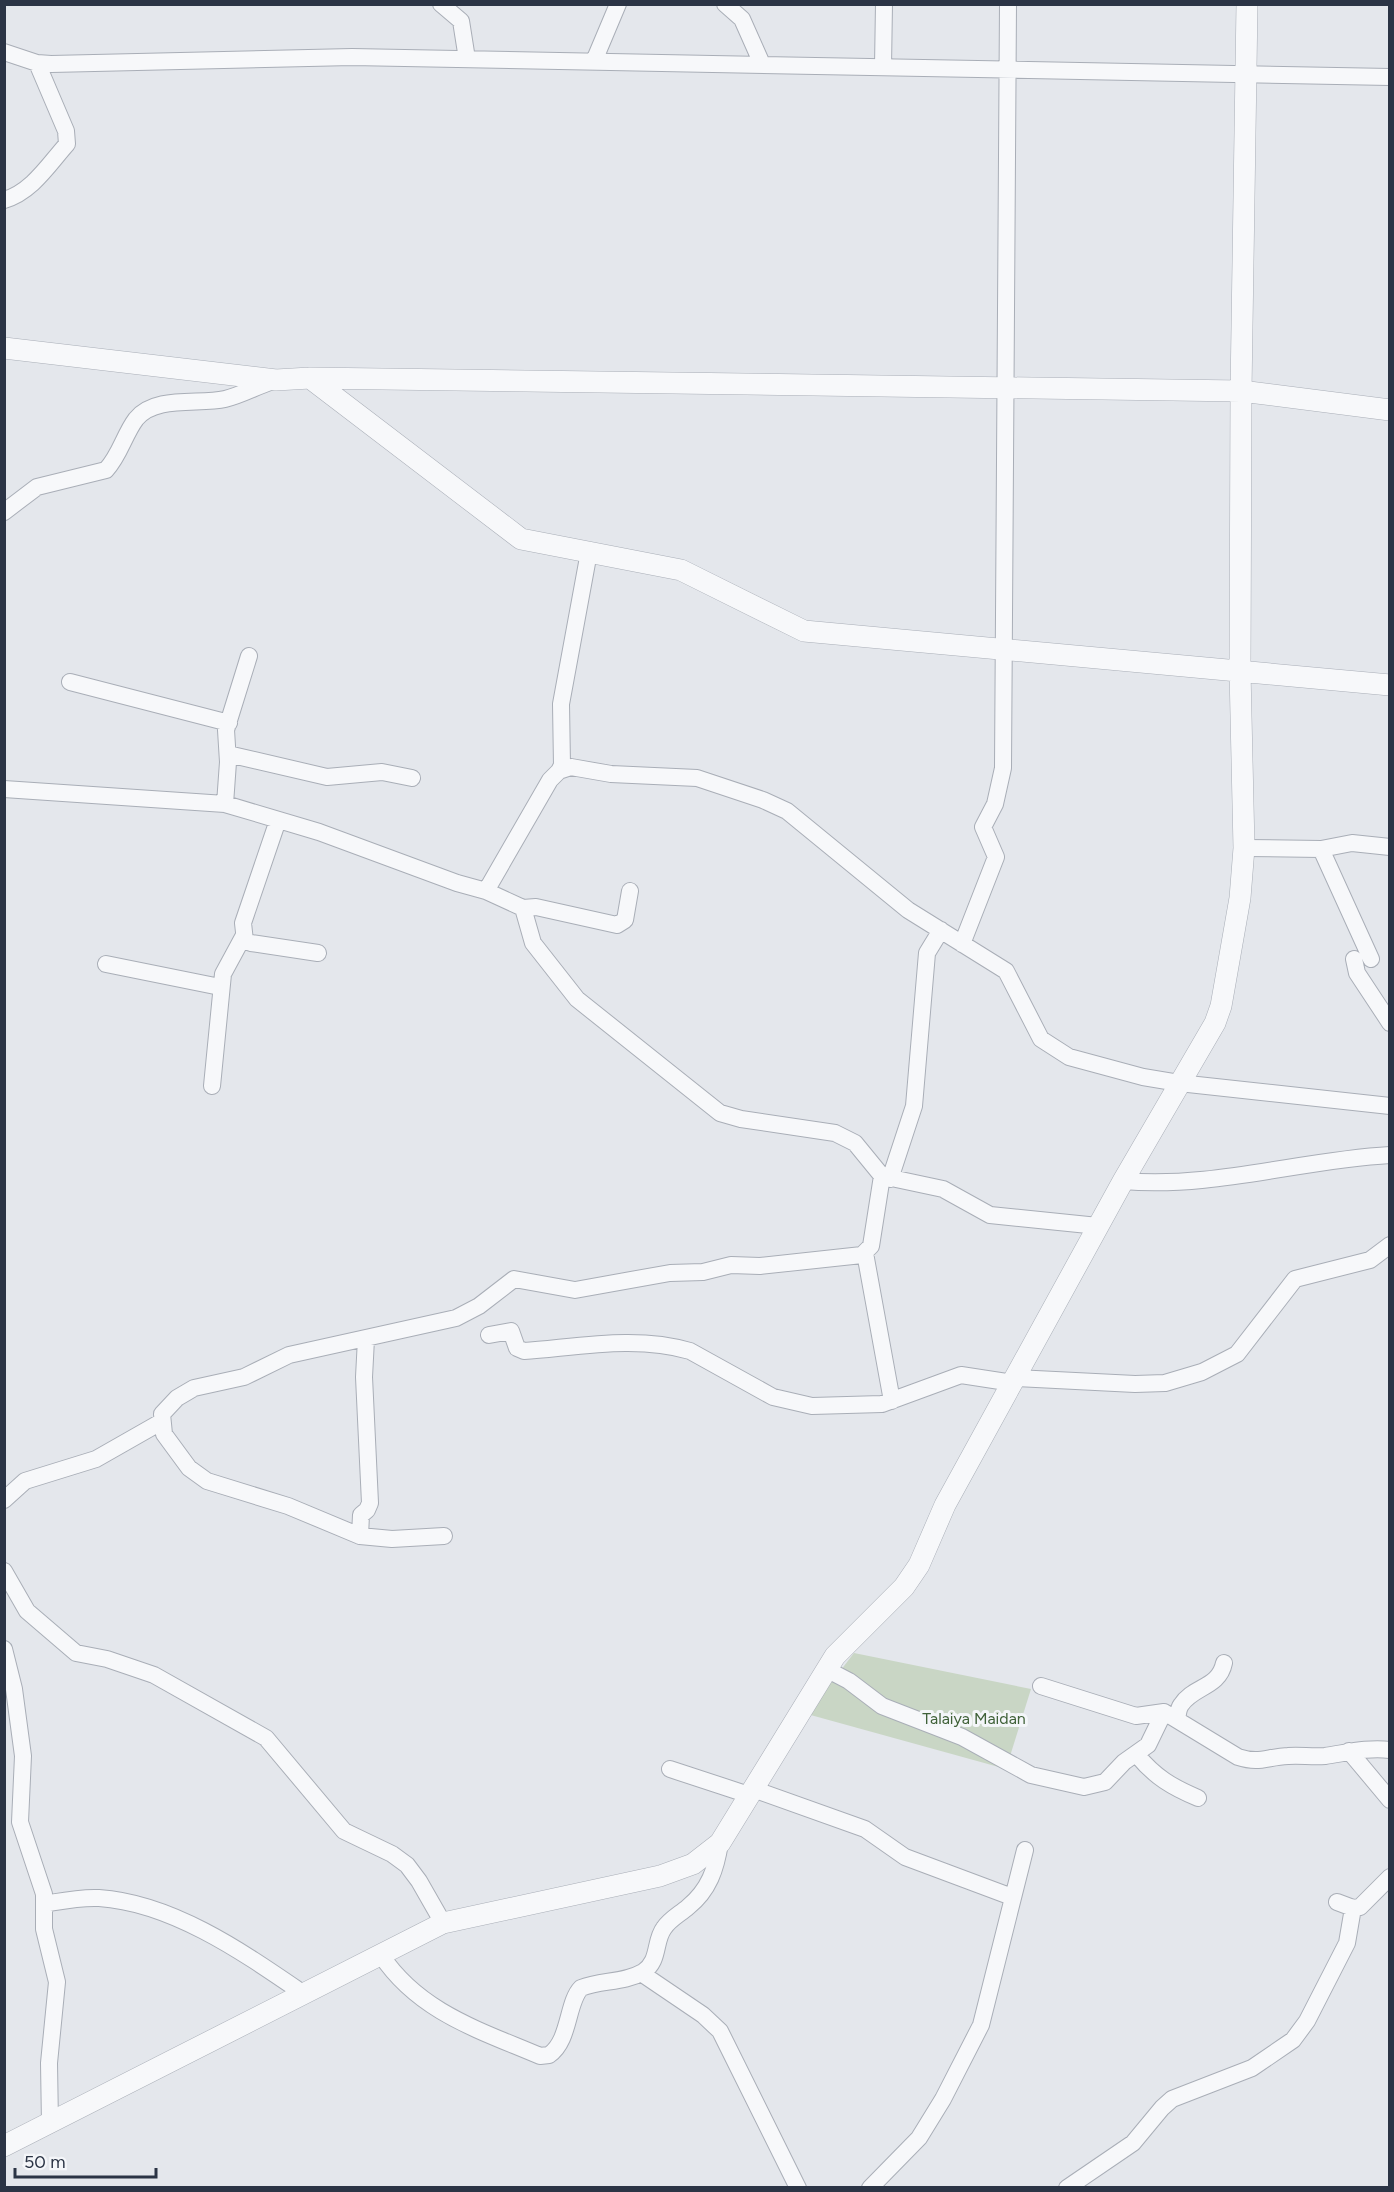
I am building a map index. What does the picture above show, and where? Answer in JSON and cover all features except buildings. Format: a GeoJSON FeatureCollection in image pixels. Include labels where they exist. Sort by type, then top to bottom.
{"type":"FeatureCollection","features":[{"type":"Feature","properties":{"kind":"street"},"geometry":{"type":"LineString","coordinates":[[441,4],[462,21],[467,59]]}},
{"type":"Feature","properties":{"kind":"street"},"geometry":{"type":"LineString","coordinates":[[594,61],[618,4]]}},
{"type":"Feature","properties":{"kind":"street"},"geometry":{"type":"LineString","coordinates":[[883,66],[884,4]]}},
{"type":"Feature","properties":{"kind":"street"},"geometry":{"type":"LineString","coordinates":[[962,944],[996,857],[983,827],[995,804],[1003,768],[1008,4]]}},
{"type":"Feature","properties":{"kind":"street"},"geometry":{"type":"LineString","coordinates":[[4,2146],[443,1923],[600,1890],[677,1871],[693,1864],[720,1843],[826,1669],[842,1648],[904,1587],[919,1564],[945,1505],[1123,1181],[1215,1023],[1221,1006],[1240,898],[1244,848],[1240,671],[1241,391],[1247,4]]}},
{"type":"Feature","properties":{"kind":"street"},"geometry":{"type":"LineString","coordinates":[[734,7],[742,19],[762,64]]}},
{"type":"Feature","properties":{"kind":"street"},"geometry":{"type":"LineString","coordinates":[[4,52],[37,63],[376,57],[883,66],[1247,76],[1389,77]]}},
{"type":"Feature","properties":{"kind":"street"},"geometry":{"type":"LineString","coordinates":[[4,200],[20,193],[33,182],[67,144],[66,130],[37,63]]}},
{"type":"Feature","properties":{"kind":"street"},"geometry":{"type":"LineString","coordinates":[[4,348],[266,379],[1241,391],[1389,410]]}},
{"type":"Feature","properties":{"kind":"street"},"geometry":{"type":"LineString","coordinates":[[310,378],[521,539],[681,570],[804,631],[1389,685]]}},
{"type":"Feature","properties":{"kind":"street"},"geometry":{"type":"LineString","coordinates":[[4,512],[37,487],[96,475],[106,470],[114,462],[136,419],[144,412],[165,405],[222,400],[266,379]]}},
{"type":"Feature","properties":{"kind":"street"},"geometry":{"type":"LineString","coordinates":[[560,771],[562,765],[561,704],[589,552]]}},
{"type":"Feature","properties":{"kind":"street"},"geometry":{"type":"LineString","coordinates":[[225,804],[228,754],[225,740],[249,656]]}},
{"type":"Feature","properties":{"kind":"street"},"geometry":{"type":"LineString","coordinates":[[70,682],[229,723]]}},
{"type":"Feature","properties":{"kind":"street"},"geometry":{"type":"LineString","coordinates":[[228,754],[327,777],[382,772],[412,778]]}},
{"type":"Feature","properties":{"kind":"street"},"geometry":{"type":"LineString","coordinates":[[486,891],[550,780],[560,771],[572,767],[611,774],[697,778],[776,805],[787,811],[908,909],[1006,971],[1012,979],[1033,1028],[1041,1039],[1056,1050],[1086,1064],[1179,1083],[1389,1106]]}},
{"type":"Feature","properties":{"kind":"street"},"geometry":{"type":"LineString","coordinates":[[4,789],[225,804],[486,891],[523,908],[536,907],[617,925],[625,920],[630,891]]}},
{"type":"Feature","properties":{"kind":"street"},"geometry":{"type":"LineString","coordinates":[[212,1086],[220,987],[228,960],[243,937],[243,923],[278,820]]}},
{"type":"Feature","properties":{"kind":"street"},"geometry":{"type":"LineString","coordinates":[[1244,848],[1321,849],[1352,843],[1389,847]]}},
{"type":"Feature","properties":{"kind":"street"},"geometry":{"type":"LineString","coordinates":[[1321,849],[1363,959],[1357,973],[1389,1023]]}},
{"type":"Feature","properties":{"kind":"street"},"geometry":{"type":"LineString","coordinates":[[523,908],[533,943],[577,999],[712,1109],[730,1117],[835,1133],[855,1143],[886,1178],[944,1189],[990,1215],[1098,1226]]}},
{"type":"Feature","properties":{"kind":"street"},"geometry":{"type":"LineString","coordinates":[[444,1536],[392,1539],[360,1536],[288,1506],[207,1481],[189,1468],[164,1434],[162,1414],[169,1404],[195,1388],[244,1377],[289,1355],[325,1345],[366,1339],[456,1318],[479,1306],[514,1278],[575,1290],[669,1273],[703,1272],[731,1264],[769,1265],[865,1253],[871,1246],[886,1178],[914,1106],[927,953],[940,930]]}},
{"type":"Feature","properties":{"kind":"street"},"geometry":{"type":"LineString","coordinates":[[243,937],[250,943],[318,953]]}},
{"type":"Feature","properties":{"kind":"street"},"geometry":{"type":"LineString","coordinates":[[106,964],[220,987]]}},
{"type":"Feature","properties":{"kind":"street"},"geometry":{"type":"LineString","coordinates":[[1123,1181],[1154,1184],[1192,1181],[1358,1157],[1389,1155]]}},
{"type":"Feature","properties":{"kind":"street"},"geometry":{"type":"LineString","coordinates":[[489,1335],[511,1331],[517,1348],[524,1351],[617,1344],[671,1346],[690,1352],[773,1397],[797,1404],[870,1406],[892,1401],[961,1375],[1014,1380],[1165,1383],[1202,1372],[1237,1354],[1295,1279],[1370,1260],[1389,1245]]}},
{"type":"Feature","properties":{"kind":"street"},"geometry":{"type":"LineString","coordinates":[[865,1253],[892,1401]]}},
{"type":"Feature","properties":{"kind":"street"},"geometry":{"type":"LineString","coordinates":[[360,1536],[361,1515],[368,1510],[370,1503],[364,1385],[366,1339]]}},
{"type":"Feature","properties":{"kind":"street"},"geometry":{"type":"LineString","coordinates":[[4,1500],[25,1481],[96,1459],[161,1422]]}},
{"type":"Feature","properties":{"kind":"street"},"geometry":{"type":"LineString","coordinates":[[7,1584],[27,1611],[76,1653],[107,1659],[154,1675],[266,1738],[344,1830],[392,1854],[407,1865],[443,1923]]}},
{"type":"Feature","properties":{"kind":"street"},"geometry":{"type":"LineString","coordinates":[[4,1649],[23,1756],[20,1822],[42,1886],[44,1929],[57,1982],[58,1998],[50,2063],[50,2124]]}},
{"type":"Feature","properties":{"kind":"street"},"geometry":{"type":"LineString","coordinates":[[826,1669],[849,1681],[882,1706],[962,1737],[1031,1775],[1094,1786],[1105,1782],[1124,1762],[1137,1755],[1148,1745],[1181,1705],[1202,1688],[1215,1682],[1222,1673],[1224,1663]]}},
{"type":"Feature","properties":{"kind":"street"},"geometry":{"type":"LineString","coordinates":[[1041,1686],[1136,1716],[1171,1716],[1238,1757],[1249,1760],[1260,1762],[1285,1756],[1324,1756],[1349,1751],[1389,1750]]}},
{"type":"Feature","properties":{"kind":"street"},"geometry":{"type":"LineString","coordinates":[[1349,1751],[1389,1800]]}},
{"type":"Feature","properties":{"kind":"street"},"geometry":{"type":"LineString","coordinates":[[1137,1755],[1153,1774],[1168,1785],[1198,1798]]}},
{"type":"Feature","properties":{"kind":"street"},"geometry":{"type":"LineString","coordinates":[[670,1769],[751,1792],[865,1829],[905,1857],[1012,1897]]}},
{"type":"Feature","properties":{"kind":"street"},"geometry":{"type":"LineString","coordinates":[[381,1955],[396,1977],[455,2021],[540,2056],[553,2052],[563,2035],[576,1995],[581,1988],[646,1970],[658,1951],[662,1930],[696,1901],[707,1886],[717,1862],[720,1843]]}},
{"type":"Feature","properties":{"kind":"street"},"geometry":{"type":"LineString","coordinates":[[879,2184],[919,2138],[943,2099],[981,2025],[1025,1850]]}},
{"type":"Feature","properties":{"kind":"street"},"geometry":{"type":"LineString","coordinates":[[1337,1902],[1353,1908],[1368,1900],[1389,1877]]}},
{"type":"Feature","properties":{"kind":"street"},"geometry":{"type":"LineString","coordinates":[[44,1904],[97,1898],[146,1907],[227,1943],[304,1994]]}},
{"type":"Feature","properties":{"kind":"street"},"geometry":{"type":"LineString","coordinates":[[1067,2187],[1133,2143],[1172,2099],[1252,2068],[1293,2040],[1307,2021],[1347,1943],[1353,1908]]}},
{"type":"Feature","properties":{"kind":"street"},"geometry":{"type":"LineString","coordinates":[[646,1970],[720,2031],[798,2187]]}},
{"type":"Feature","properties":{"kind":"green space","name":"Talaiya Maidan"},"geometry":{"type":"Polygon","coordinates":[[[854,1653],[1031,1689],[1006,1769],[807,1714],[854,1653]]]}}]}
